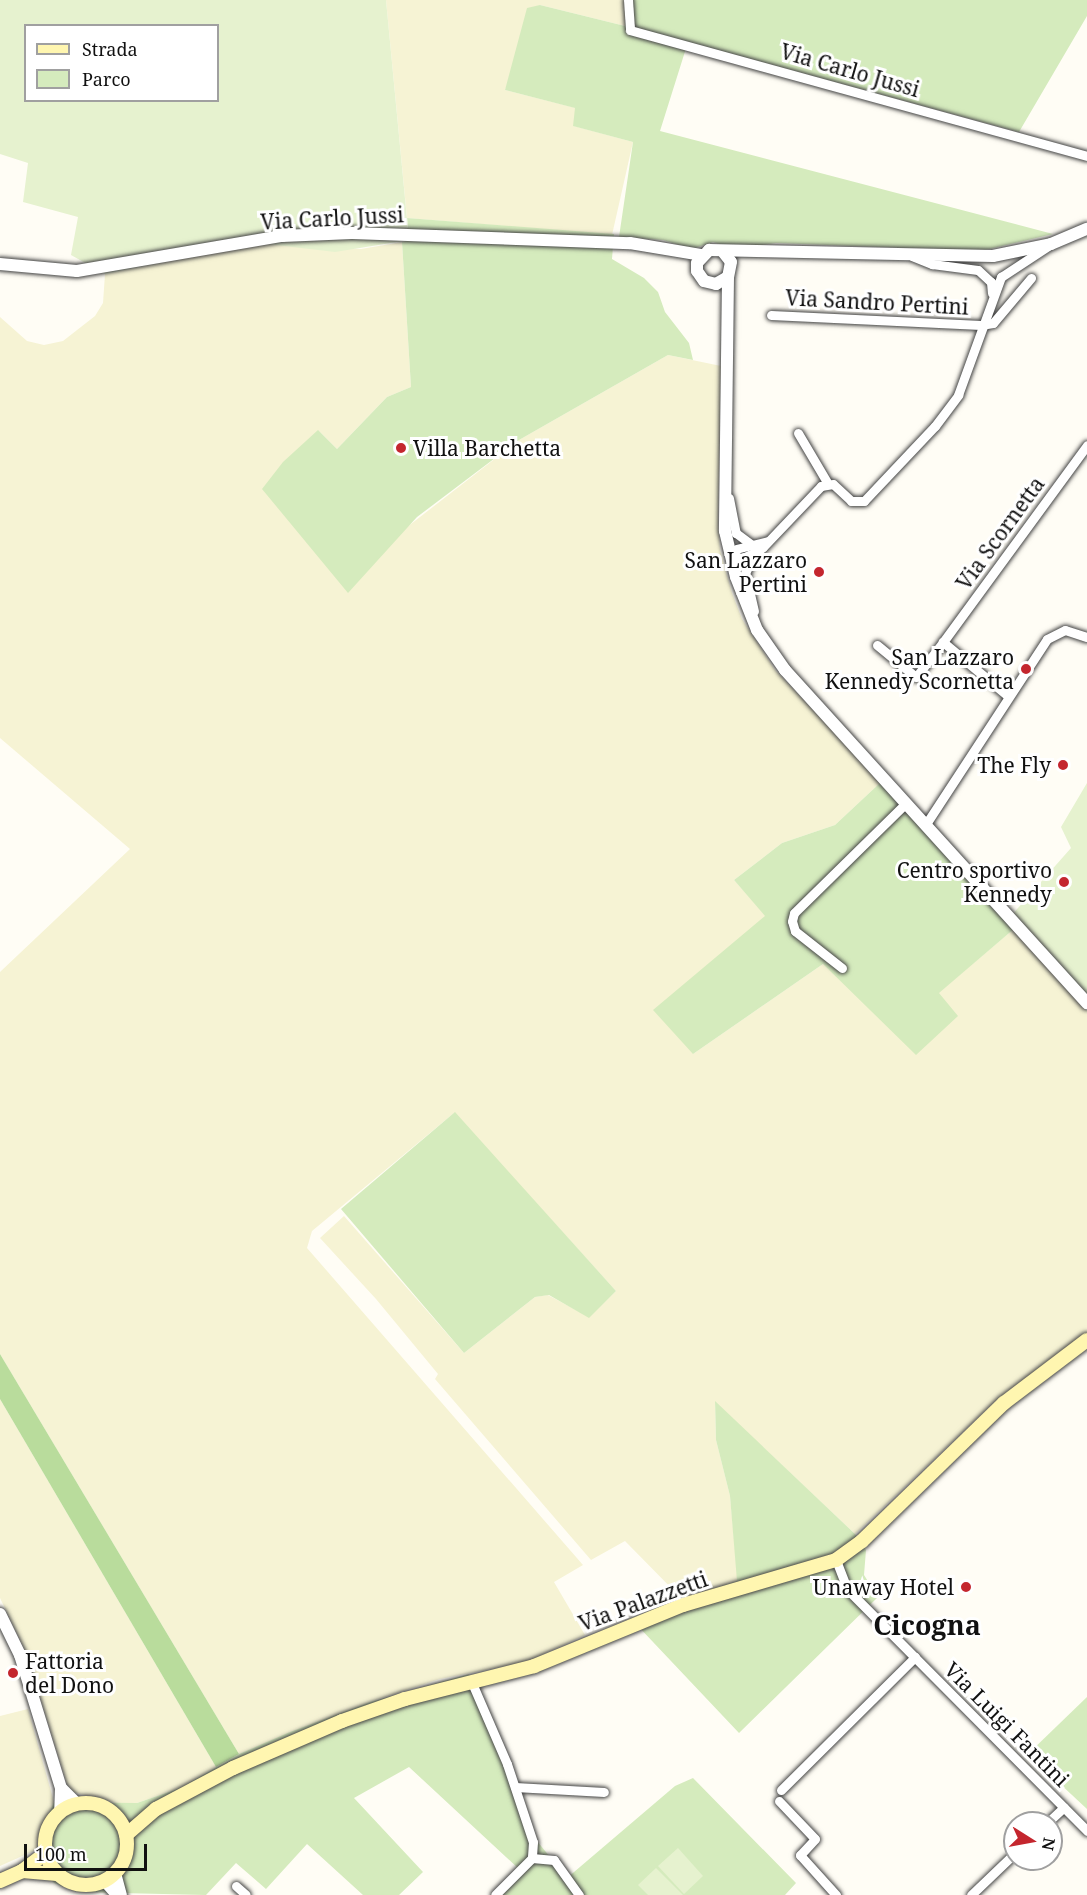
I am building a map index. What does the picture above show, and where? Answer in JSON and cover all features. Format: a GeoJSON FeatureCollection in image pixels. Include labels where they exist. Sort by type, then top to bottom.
{"type":"FeatureCollection","features":[{"type":"Feature","properties":{"kind":"main road","name":"Via Palazzetti"},"geometry":{"type":"LineString","coordinates":[[76,1803],[102,1806],[114,1814],[135,1816],[156,1809],[294,1740],[405,1699],[534,1666],[683,1605],[836,1560],[861,1541],[1004,1403],[1087,1340]]}},
{"type":"Feature","properties":{"kind":"main road"},"geometry":{"type":"LineString","coordinates":[[57,1874],[46,1853],[49,1826],[60,1812],[76,1803]]}},
{"type":"Feature","properties":{"kind":"main road","name":"Via Palazzetti"},"geometry":{"type":"LineString","coordinates":[[126,1835],[156,1809]]}},
{"type":"Feature","properties":{"kind":"main road"},"geometry":{"type":"LineString","coordinates":[[22,1871],[57,1874],[72,1883],[88,1885],[110,1877],[127,1849],[126,1835],[114,1814]]}},
{"type":"Feature","properties":{"kind":"main road"},"geometry":{"type":"LineString","coordinates":[[0,1881],[22,1871],[46,1853]]}},
{"type":"Feature","properties":{"kind":"street","name":"Via Carlo Jussi"},"geometry":{"type":"LineString","coordinates":[[628,0],[630,30],[1087,156]]}},
{"type":"Feature","properties":{"kind":"street"},"geometry":{"type":"LineString","coordinates":[[729,330],[718,299],[701,276],[702,255],[709,250],[724,253],[760,251],[993,256],[1051,244],[1087,229]]}},
{"type":"Feature","properties":{"kind":"street","name":"Via Carlo Jussi"},"geometry":{"type":"LineString","coordinates":[[0,264],[77,270],[282,236],[352,232],[630,243],[668,252],[702,255]]}},
{"type":"Feature","properties":{"kind":"street","name":"Via Sandro Pertini"},"geometry":{"type":"LineString","coordinates":[[798,433],[828,484],[855,503],[864,501],[952,407],[992,297],[1006,272],[1051,244]]}},
{"type":"Feature","properties":{"kind":"street"},"geometry":{"type":"LineString","coordinates":[[701,276],[716,284],[760,251]]}},
{"type":"Feature","properties":{"kind":"street","name":"Via Carlo Jussi"},"geometry":{"type":"LineString","coordinates":[[668,252],[701,276]]}},
{"type":"Feature","properties":{"kind":"street"},"geometry":{"type":"LineString","coordinates":[[724,253],[731,262],[724,487],[731,556],[754,622],[785,670],[1087,1003]]}},
{"type":"Feature","properties":{"kind":"street","name":"Via Sandro Pertini"},"geometry":{"type":"LineString","coordinates":[[909,255],[932,264],[978,270],[992,282],[992,297]]}},
{"type":"Feature","properties":{"kind":"street","name":"Via Sandro Pertini"},"geometry":{"type":"LineString","coordinates":[[771,315],[981,325],[993,322],[1031,278]]}},
{"type":"Feature","properties":{"kind":"street","name":"Via Scornetta"},"geometry":{"type":"LineString","coordinates":[[877,645],[916,677],[1087,446]]}},
{"type":"Feature","properties":{"kind":"street"},"geometry":{"type":"LineString","coordinates":[[731,556],[738,559],[768,541],[821,486],[828,484]]}},
{"type":"Feature","properties":{"kind":"street"},"geometry":{"type":"LineString","coordinates":[[724,487],[730,501],[736,534],[755,550]]}},
{"type":"Feature","properties":{"kind":"street"},"geometry":{"type":"LineString","coordinates":[[754,622],[745,573],[755,550]]}},
{"type":"Feature","properties":{"kind":"street"},"geometry":{"type":"LineString","coordinates":[[926,824],[1008,696],[1056,632],[1065,630],[1087,637]]}},
{"type":"Feature","properties":{"kind":"street"},"geometry":{"type":"LineString","coordinates":[[943,642],[1008,696]]}},
{"type":"Feature","properties":{"kind":"street"},"geometry":{"type":"LineString","coordinates":[[842,968],[795,931],[792,921],[794,913],[906,803]]}},
{"type":"Feature","properties":{"kind":"street","name":"Via Luigi Fantini"},"geometry":{"type":"LineString","coordinates":[[836,1560],[847,1588],[1087,1830]]}},
{"type":"Feature","properties":{"kind":"street"},"geometry":{"type":"LineString","coordinates":[[0,1614],[20,1655],[61,1788],[60,1812]]}},
{"type":"Feature","properties":{"kind":"street"},"geometry":{"type":"LineString","coordinates":[[781,1790],[915,1657]]}},
{"type":"Feature","properties":{"kind":"street"},"geometry":{"type":"LineString","coordinates":[[472,1683],[530,1829],[532,1858],[495,1895]]}},
{"type":"Feature","properties":{"kind":"street"},"geometry":{"type":"LineString","coordinates":[[515,1787],[604,1792]]}},
{"type":"Feature","properties":{"kind":"street"},"geometry":{"type":"LineString","coordinates":[[61,1788],[76,1803]]}},
{"type":"Feature","properties":{"kind":"street"},"geometry":{"type":"LineString","coordinates":[[778,1801],[815,1839],[800,1855],[836,1895]]}},
{"type":"Feature","properties":{"kind":"street"},"geometry":{"type":"LineString","coordinates":[[1060,1811],[1064,1807]]}},
{"type":"Feature","properties":{"kind":"street"},"geometry":{"type":"LineString","coordinates":[[532,1858],[554,1860],[579,1895]]}},
{"type":"Feature","properties":{"kind":"street"},"geometry":{"type":"LineString","coordinates":[[971,1895],[1003,1864]]}},
{"type":"Feature","properties":{"kind":"street"},"geometry":{"type":"LineString","coordinates":[[110,1877],[119,1895]]}},
{"type":"Feature","properties":{"kind":"street"},"geometry":{"type":"LineString","coordinates":[[236,1886],[246,1895]]}},
{"type":"Feature","properties":{"kind":"shaded area"},"geometry":{"type":"Polygon","coordinates":[[[386,0],[629,0],[625,26],[540,5],[505,90],[576,108],[574,126],[633,142],[612,235],[407,218],[386,0]]]}},
{"type":"Feature","properties":{"kind":"shaded area"},"geometry":{"type":"Polygon","coordinates":[[[402,242],[411,387],[387,397],[337,449],[318,430],[402,531],[519,440],[668,355],[721,366],[718,522],[720,550],[742,619],[775,670],[881,782],[835,825],[782,843],[734,880],[766,916],[693,1054],[823,964],[938,993],[1015,928],[1087,1011],[1087,1333],[995,1401],[855,1534],[715,1402],[716,1440],[730,1496],[738,1581],[682,1599],[625,1541],[591,1560],[435,1379],[438,1374],[376,1299],[320,1238],[344,1216],[464,1353],[535,1297],[548,1295],[589,1317],[616,1291],[454,1113],[312,1231],[307,1248],[583,1565],[554,1582],[585,1635],[526,1662],[440,1679],[370,1702],[239,1754],[0,1354],[0,972],[130,849],[0,738],[0,317],[27,341],[44,345],[63,341],[95,316],[103,303],[105,274],[259,243],[361,249],[402,242]]]}},
{"type":"Feature","properties":{"kind":"shaded area","name":"Fattoria del Dono"},"geometry":{"type":"Polygon","coordinates":[[[0,1399],[216,1767],[180,1788],[137,1803],[116,1803],[73,1792],[67,1784],[26,1652],[0,1598],[0,1399]]]}},
{"type":"Feature","properties":{"kind":"shaded area","name":"Fattoria del Dono"},"geometry":{"type":"Polygon","coordinates":[[[28,1709],[54,1802],[42,1828],[38,1849],[0,1866],[0,1716],[28,1709]]]}},
{"type":"Feature","properties":{"kind":"green space"},"geometry":{"type":"Polygon","coordinates":[[[0,0],[386,0],[409,240],[335,252],[259,243],[105,274],[71,255],[78,217],[23,202],[28,163],[0,154],[0,0]]]}},
{"type":"Feature","properties":{"kind":"green space"},"geometry":{"type":"Polygon","coordinates":[[[629,0],[1087,0],[1087,16],[1019,132],[688,42],[660,131],[1053,234],[981,251],[776,243],[735,249],[713,242],[692,249],[663,240],[619,237],[633,142],[573,126],[575,108],[505,90],[527,8],[540,5],[625,26],[629,0]]]}},
{"type":"Feature","properties":{"kind":"green space"},"geometry":{"type":"Polygon","coordinates":[[[407,218],[614,234],[612,259],[644,278],[658,292],[665,312],[689,343],[693,360],[668,355],[519,440],[417,517],[348,593],[262,489],[283,462],[318,430],[337,449],[387,397],[411,387],[402,242],[409,240],[407,218]]]}},
{"type":"Feature","properties":{"kind":"green space"},"geometry":{"type":"Polygon","coordinates":[[[881,782],[1015,928],[939,993],[958,1016],[916,1055],[823,964],[693,1054],[653,1010],[765,916],[734,880],[782,843],[835,825],[881,782]]]}},
{"type":"Feature","properties":{"kind":"green space","name":"Centro sportivo Kennedy"},"geometry":{"type":"Polygon","coordinates":[[[1087,783],[1087,1005],[1011,916],[1071,848],[1061,827],[1087,783]]]}},
{"type":"Feature","properties":{"kind":"green space"},"geometry":{"type":"Polygon","coordinates":[[[455,1112],[616,1291],[589,1318],[549,1295],[535,1297],[464,1353],[341,1209],[455,1112]]]}},
{"type":"Feature","properties":{"kind":"green space"},"geometry":{"type":"Polygon","coordinates":[[[0,1354],[239,1754],[216,1767],[0,1399],[0,1354]]]}},
{"type":"Feature","properties":{"kind":"green space"},"geometry":{"type":"Polygon","coordinates":[[[715,1401],[855,1534],[866,1550],[864,1575],[878,1597],[739,1733],[636,1624],[682,1599],[737,1581],[730,1496],[716,1440],[715,1401]]]}},
{"type":"Feature","properties":{"kind":"green space"},"geometry":{"type":"Polygon","coordinates":[[[469,1674],[537,1841],[567,1878],[675,1786],[693,1778],[796,1883],[785,1895],[497,1895],[519,1869],[409,1767],[354,1798],[423,1872],[399,1895],[363,1895],[307,1844],[266,1889],[236,1863],[206,1895],[77,1892],[54,1883],[41,1867],[38,1849],[42,1828],[54,1802],[137,1803],[180,1788],[239,1754],[290,1732],[370,1702],[469,1674]]]}},
{"type":"Feature","properties":{"kind":"green space"},"geometry":{"type":"Polygon","coordinates":[[[1087,1697],[1087,1809],[1028,1754],[1087,1697]]]}},
{"type":"Feature","properties":{"kind":"green space"},"geometry":{"type":"Polygon","coordinates":[[[678,1848],[703,1876],[684,1894],[658,1866],[678,1848]]]}},
{"type":"Feature","properties":{"kind":"green space"},"geometry":{"type":"Polygon","coordinates":[[[656,1868],[683,1895],[648,1895],[638,1885],[656,1868]]]}},
{"type":"Feature","properties":{"kind":"place","name":"Villa Barchetta"},"geometry":{"type":"Point","coordinates":[401,448]}},
{"type":"Feature","properties":{"kind":"place","name":"San Lazzaro Pertini"},"geometry":{"type":"Point","coordinates":[819,572]}},
{"type":"Feature","properties":{"kind":"place","name":"San Lazzaro Kennedy Scornetta"},"geometry":{"type":"Point","coordinates":[1026,669]}},
{"type":"Feature","properties":{"kind":"place","name":"The Fly"},"geometry":{"type":"Point","coordinates":[1063,765]}},
{"type":"Feature","properties":{"kind":"place","name":"Centro sportivo Kennedy"},"geometry":{"type":"Point","coordinates":[1064,882]}},
{"type":"Feature","properties":{"kind":"place","name":"Unaway Hotel"},"geometry":{"type":"Point","coordinates":[966,1587]}},
{"type":"Feature","properties":{"kind":"place","name":"Fattoria del Dono"},"geometry":{"type":"Point","coordinates":[13,1673]}},
{"type":"Feature","properties":{"kind":"district","name":"Cicogna"},"geometry":{"type":"Point","coordinates":[927,1625]}}]}
